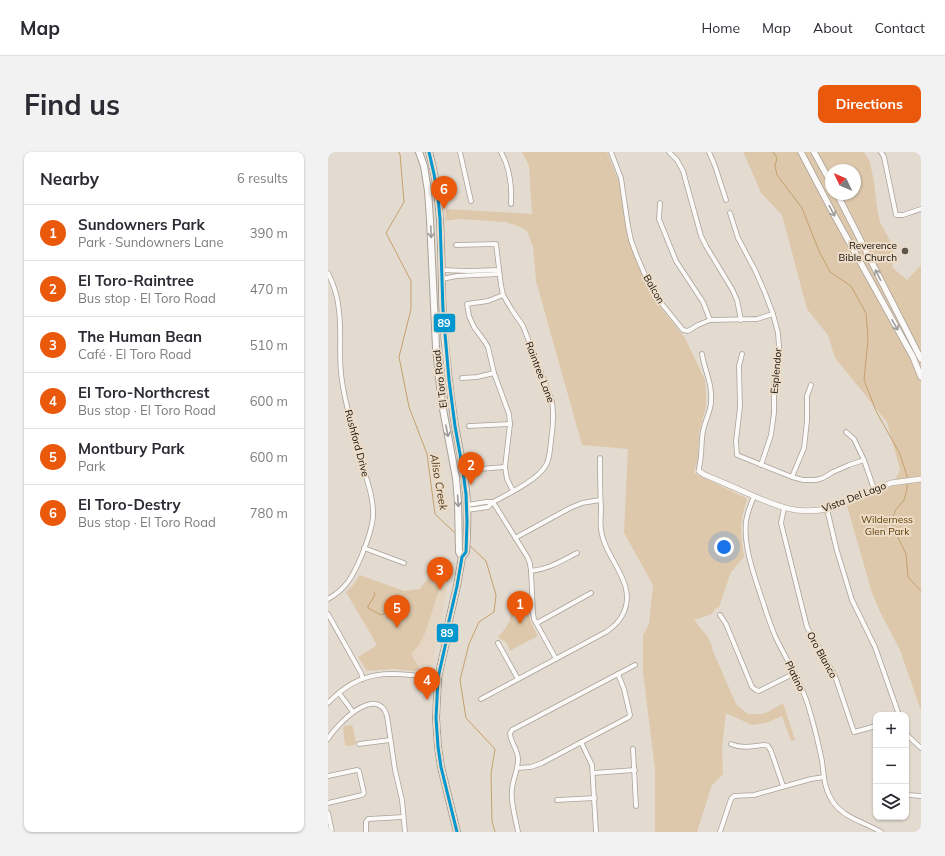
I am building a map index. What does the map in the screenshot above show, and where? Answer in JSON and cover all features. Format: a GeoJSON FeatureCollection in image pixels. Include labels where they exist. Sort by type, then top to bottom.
{"type":"FeatureCollection","features":[{"type":"Feature","properties":{"kind":"main road","name":"El Toro Road"},"geometry":{"type":"LineString","coordinates":[[419,152],[424,166],[428,190],[434,315],[439,378],[456,478],[459,524],[458,546],[459,552],[464,554]]}},
{"type":"Feature","properties":{"kind":"main road","name":"El Toro Road"},"geometry":{"type":"LineString","coordinates":[[429,152],[438,199],[448,380],[455,426],[464,469],[467,507],[467,530],[464,554],[438,678],[436,718],[441,767],[457,832]]}},
{"type":"Feature","properties":{"kind":"main road"},"geometry":{"type":"LineString","coordinates":[[801,152],[909,350],[921,377]]}},
{"type":"Feature","properties":{"kind":"main road"},"geometry":{"type":"LineString","coordinates":[[814,152],[825,172]]}},
{"type":"Feature","properties":{"kind":"main road"},"geometry":{"type":"LineString","coordinates":[[840,200],[921,359]]}},
{"type":"Feature","properties":{"kind":"street"},"geometry":{"type":"LineString","coordinates":[[460,152],[471,201]]}},
{"type":"Feature","properties":{"kind":"street"},"geometry":{"type":"LineString","coordinates":[[501,152],[509,172],[512,190],[512,204]]}},
{"type":"Feature","properties":{"kind":"street","name":"Balcon"},"geometry":{"type":"LineString","coordinates":[[611,152],[621,178],[631,240],[645,275],[662,304],[683,330],[688,331],[710,320],[757,319],[774,314]]}},
{"type":"Feature","properties":{"kind":"street"},"geometry":{"type":"LineString","coordinates":[[669,152],[677,160],[683,171],[701,236],[738,300],[741,320]]}},
{"type":"Feature","properties":{"kind":"street"},"geometry":{"type":"LineString","coordinates":[[709,152],[726,200]]}},
{"type":"Feature","properties":{"kind":"street"},"geometry":{"type":"LineString","coordinates":[[881,152],[884,157],[896,215],[903,215],[921,210]]}},
{"type":"Feature","properties":{"kind":"street"},"geometry":{"type":"LineString","coordinates":[[660,203],[659,219],[676,261],[703,302],[710,320]]}},
{"type":"Feature","properties":{"kind":"street","name":"Esplendor"},"geometry":{"type":"LineString","coordinates":[[730,213],[738,238],[761,283],[774,314],[778,333],[779,347],[774,385],[774,414],[771,435],[761,465]]}},
{"type":"Feature","properties":{"kind":"street","name":"Raintree Lane"},"geometry":{"type":"LineString","coordinates":[[456,245],[496,244],[503,295],[523,326],[552,401],[554,412],[550,453],[546,466],[540,473],[534,479],[493,502],[488,507],[467,507]]}},
{"type":"Feature","properties":{"kind":"street"},"geometry":{"type":"LineString","coordinates":[[442,270],[462,274]]}},
{"type":"Feature","properties":{"kind":"street"},"geometry":{"type":"LineString","coordinates":[[442,279],[462,274],[499,272]]}},
{"type":"Feature","properties":{"kind":"street","name":"Rushford Drive"},"geometry":{"type":"LineString","coordinates":[[328,273],[340,312],[340,365],[345,400],[371,495],[373,516],[372,526],[358,566],[350,581],[345,587],[328,599]]}},
{"type":"Feature","properties":{"kind":"street"},"geometry":{"type":"LineString","coordinates":[[503,295],[488,301],[467,304],[469,316],[474,327],[488,347],[494,373],[509,414],[510,424],[506,467],[507,479],[513,491]]}},
{"type":"Feature","properties":{"kind":"street"},"geometry":{"type":"LineString","coordinates":[[699,471],[702,453],[702,436],[709,411],[711,396],[710,382],[705,370],[702,354]]}},
{"type":"Feature","properties":{"kind":"street"},"geometry":{"type":"LineString","coordinates":[[742,354],[739,366],[741,398],[736,441],[737,455],[802,480],[816,480],[823,478],[833,472],[864,460]]}},
{"type":"Feature","properties":{"kind":"street"},"geometry":{"type":"LineString","coordinates":[[462,378],[477,377],[494,373]]}},
{"type":"Feature","properties":{"kind":"street"},"geometry":{"type":"LineString","coordinates":[[792,477],[804,448],[807,421],[807,396],[811,385]]}},
{"type":"Feature","properties":{"kind":"street"},"geometry":{"type":"LineString","coordinates":[[469,426],[510,424]]}},
{"type":"Feature","properties":{"kind":"street"},"geometry":{"type":"LineString","coordinates":[[846,432],[854,439],[864,460],[874,489]]}},
{"type":"Feature","properties":{"kind":"street"},"geometry":{"type":"LineString","coordinates":[[481,700],[606,632],[616,624],[622,616],[626,607],[627,599],[625,582],[606,548],[601,529],[600,458]]}},
{"type":"Feature","properties":{"kind":"street"},"geometry":{"type":"LineString","coordinates":[[479,469],[506,467]]}},
{"type":"Feature","properties":{"kind":"street","name":"Vista Del Lago"},"geometry":{"type":"LineString","coordinates":[[699,471],[784,508],[805,511],[827,509],[891,483],[921,479]]}},
{"type":"Feature","properties":{"kind":"street","name":"Platino"},"geometry":{"type":"LineString","coordinates":[[754,496],[746,521],[748,550],[775,636],[795,673],[807,703],[818,741],[824,784],[832,801],[843,813],[881,832]]}},
{"type":"Feature","properties":{"kind":"street"},"geometry":{"type":"LineString","coordinates":[[515,538],[582,502],[600,500]]}},
{"type":"Feature","properties":{"kind":"street","name":"Raintree Lane"},"geometry":{"type":"LineString","coordinates":[[467,507],[486,502],[493,502]]}},
{"type":"Feature","properties":{"kind":"street"},"geometry":{"type":"LineString","coordinates":[[493,502],[528,558],[531,571],[532,613],[556,660]]}},
{"type":"Feature","properties":{"kind":"street"},"geometry":{"type":"LineString","coordinates":[[481,503],[482,508]]}},
{"type":"Feature","properties":{"kind":"street","name":"Oro Blanco"},"geometry":{"type":"LineString","coordinates":[[784,508],[781,523],[807,627],[835,676],[854,732],[873,727]]}},
{"type":"Feature","properties":{"kind":"street"},"geometry":{"type":"LineString","coordinates":[[827,509],[837,551],[852,600],[875,647],[898,712]]}},
{"type":"Feature","properties":{"kind":"street"},"geometry":{"type":"LineString","coordinates":[[364,548],[404,563]]}},
{"type":"Feature","properties":{"kind":"street"},"geometry":{"type":"LineString","coordinates":[[531,571],[542,570],[577,553]]}},
{"type":"Feature","properties":{"kind":"street"},"geometry":{"type":"LineString","coordinates":[[537,623],[591,592]]}},
{"type":"Feature","properties":{"kind":"street"},"geometry":{"type":"LineString","coordinates":[[328,614],[358,666],[363,679]]}},
{"type":"Feature","properties":{"kind":"street"},"geometry":{"type":"LineString","coordinates":[[720,615],[726,624],[754,689],[759,691],[795,673]]}},
{"type":"Feature","properties":{"kind":"street"},"geometry":{"type":"LineString","coordinates":[[498,643],[518,679]]}},
{"type":"Feature","properties":{"kind":"street"},"geometry":{"type":"LineString","coordinates":[[518,832],[511,795],[518,768],[518,756],[510,737],[512,730],[635,665]]}},
{"type":"Feature","properties":{"kind":"street"},"geometry":{"type":"LineString","coordinates":[[328,703],[351,684],[377,675],[398,674],[438,678]]}},
{"type":"Feature","properties":{"kind":"street"},"geometry":{"type":"LineString","coordinates":[[518,768],[537,766],[627,718],[630,715],[624,688],[618,674]]}},
{"type":"Feature","properties":{"kind":"street"},"geometry":{"type":"LineString","coordinates":[[339,693],[353,712]]}},
{"type":"Feature","properties":{"kind":"street"},"geometry":{"type":"LineString","coordinates":[[328,739],[337,726],[353,712],[363,706],[369,704],[377,705],[386,713],[395,770],[402,800],[405,832]]}},
{"type":"Feature","properties":{"kind":"street"},"geometry":{"type":"LineString","coordinates":[[909,737],[921,748]]}},
{"type":"Feature","properties":{"kind":"street"},"geometry":{"type":"LineString","coordinates":[[359,744],[390,740]]}},
{"type":"Feature","properties":{"kind":"street"},"geometry":{"type":"LineString","coordinates":[[582,742],[592,766],[596,832]]}},
{"type":"Feature","properties":{"kind":"street"},"geometry":{"type":"LineString","coordinates":[[731,744],[744,747],[768,746],[783,786]]}},
{"type":"Feature","properties":{"kind":"street"},"geometry":{"type":"LineString","coordinates":[[633,750],[636,806]]}},
{"type":"Feature","properties":{"kind":"street"},"geometry":{"type":"LineString","coordinates":[[328,776],[357,770],[359,771],[364,793],[362,795],[328,803]]}},
{"type":"Feature","properties":{"kind":"street"},"geometry":{"type":"LineString","coordinates":[[593,773],[635,770]]}},
{"type":"Feature","properties":{"kind":"street"},"geometry":{"type":"LineString","coordinates":[[720,832],[731,799],[734,796],[754,795],[811,778],[824,777]]}},
{"type":"Feature","properties":{"kind":"street"},"geometry":{"type":"LineString","coordinates":[[909,794],[921,796]]}},
{"type":"Feature","properties":{"kind":"street"},"geometry":{"type":"LineString","coordinates":[[557,800],[595,798]]}},
{"type":"Feature","properties":{"kind":"street"},"geometry":{"type":"LineString","coordinates":[[328,813],[332,832]]}},
{"type":"Feature","properties":{"kind":"street"},"geometry":{"type":"LineString","coordinates":[[366,832],[366,822],[368,819],[404,817]]}},
{"type":"Feature","properties":{"kind":"shaded area"},"geometry":{"type":"Polygon","coordinates":[[[449,579],[432,667],[425,672],[422,672],[411,654],[419,645],[425,633],[442,581],[449,579]]]}},
{"type":"Feature","properties":{"kind":"green space"},"geometry":{"type":"Polygon","coordinates":[[[522,152],[607,152],[619,182],[627,234],[636,261],[648,287],[660,307],[685,338],[705,380],[706,406],[699,433],[698,458],[694,473],[746,498],[747,500],[743,511],[741,524],[744,557],[731,572],[719,607],[714,610],[712,614],[694,620],[708,637],[736,704],[748,714],[762,714],[783,703],[795,740],[791,741],[782,716],[766,723],[752,725],[726,713],[722,748],[723,774],[712,785],[697,832],[655,832],[655,769],[643,672],[643,635],[649,624],[653,585],[624,533],[628,449],[582,445],[536,281],[533,247],[527,231],[518,226],[505,222],[460,219],[445,221],[446,209],[532,214],[529,166],[522,152]]]}},
{"type":"Feature","properties":{"kind":"green space","name":"Wilderness Glen Park"},"geometry":{"type":"Polygon","coordinates":[[[743,152],[864,152],[870,162],[880,222],[892,244],[894,258],[892,267],[907,280],[921,265],[921,711],[900,650],[872,593],[847,506],[892,486],[900,470],[887,422],[835,358],[828,335],[807,309],[782,215],[761,193],[743,152]]]}},
{"type":"Feature","properties":{"kind":"green space"},"geometry":{"type":"Polygon","coordinates":[[[360,575],[404,591],[420,589],[430,575],[442,581],[425,633],[419,645],[411,654],[422,672],[394,669],[367,671],[358,657],[377,645],[346,592],[360,575]]]}},
{"type":"Feature","properties":{"kind":"green space"},"geometry":{"type":"Polygon","coordinates":[[[510,599],[528,599],[530,618],[538,636],[509,651],[507,643],[498,637],[510,620],[510,599]]]}},
{"type":"Feature","properties":{"kind":"green space"},"geometry":{"type":"Polygon","coordinates":[[[351,725],[353,727],[356,743],[354,745],[347,746],[345,745],[343,728],[344,726],[351,725]]]}},
{"type":"Feature","properties":{"kind":"waterway","name":"Aliso Creek"},"geometry":{"type":"LineString","coordinates":[[398,152],[400,154],[404,202],[386,233],[411,281],[411,309],[399,357],[409,407],[427,454],[435,514],[456,534]]}},
{"type":"Feature","properties":{"kind":"waterway"},"geometry":{"type":"LineString","coordinates":[[773,152],[777,158],[775,166],[777,175],[802,208],[819,251],[830,272],[851,286],[866,313],[868,339],[864,380],[876,411],[900,454],[907,479]]}},
{"type":"Feature","properties":{"kind":"waterway"},"geometry":{"type":"LineString","coordinates":[[907,483],[904,500],[895,511],[892,521],[894,529],[906,554],[908,577],[921,591]]}},
{"type":"Feature","properties":{"kind":"waterway","name":"Aliso Creek"},"geometry":{"type":"LineString","coordinates":[[469,545],[486,561],[496,595],[494,612],[479,622],[469,644],[460,680],[466,718],[495,749],[491,774],[492,821],[495,832]]}},
{"type":"Feature","properties":{"kind":"waterway"},"geometry":{"type":"LineString","coordinates":[[374,592],[375,595],[368,608],[381,615],[386,613]]}},
{"type":"Feature","properties":{"kind":"transit line","name":"89"},"geometry":{"type":"LineString","coordinates":[[429,152],[438,197],[440,219],[443,310],[449,380],[466,494],[466,552],[462,557],[438,678],[436,718],[441,767],[457,832]]}},
{"type":"Feature","properties":{"kind":"place","name":"El Toro-Destry"},"geometry":{"type":"Point","coordinates":[444,209]}},
{"type":"Feature","properties":{"kind":"place","name":"Reverence Bible Church"},"geometry":{"type":"Point","coordinates":[905,251]}},
{"type":"Feature","properties":{"kind":"place","name":"El Toro-Raintree"},"geometry":{"type":"Point","coordinates":[471,485]}},
{"type":"Feature","properties":{"kind":"place","name":"The Human Bean"},"geometry":{"type":"Point","coordinates":[440,590]}},
{"type":"Feature","properties":{"kind":"place","name":"Sundowners Park"},"geometry":{"type":"Point","coordinates":[520,624]}},
{"type":"Feature","properties":{"kind":"place","name":"Montbury Park"},"geometry":{"type":"Point","coordinates":[397,628]}},
{"type":"Feature","properties":{"kind":"place","name":"El Toro-Northcrest"},"geometry":{"type":"Point","coordinates":[427,700]}}]}
